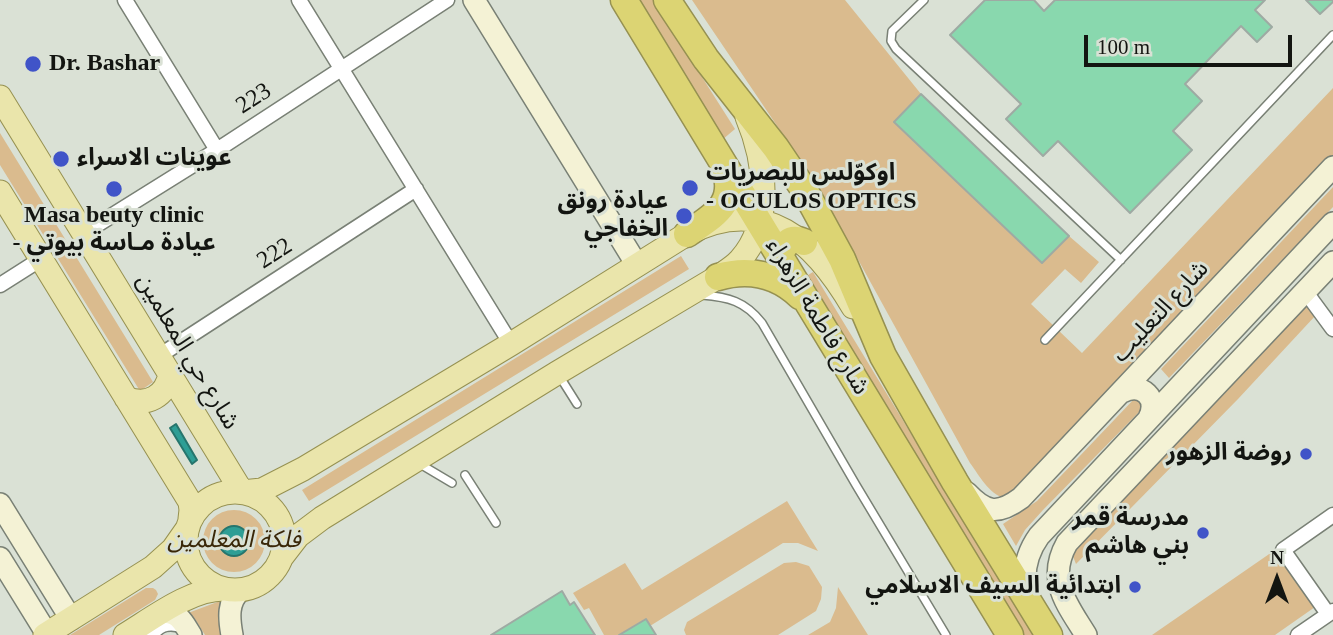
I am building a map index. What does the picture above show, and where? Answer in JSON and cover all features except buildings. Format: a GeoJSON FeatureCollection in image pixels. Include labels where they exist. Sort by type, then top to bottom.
{"type":"FeatureCollection","features":[{"type":"Feature","properties":{"kind":"highway","name":"شارع فاطمة الزهراء"},"geometry":{"type":"LineString","coordinates":[[624,0],[1010,635]]}},
{"type":"Feature","properties":{"kind":"highway","name":"شارع فاطمة الزهراء"},"geometry":{"type":"LineString","coordinates":[[667,0],[700,51],[776,148],[817,211],[846,268],[883,356],[955,482],[1049,635]]}},
{"type":"Feature","properties":{"kind":"highway"},"geometry":{"type":"LineString","coordinates":[[687,233],[715,214],[727,199],[728,178],[720,157]]}},
{"type":"Feature","properties":{"kind":"highway"},"geometry":{"type":"LineString","coordinates":[[781,258],[783,248],[789,241],[804,242]]}},
{"type":"Feature","properties":{"kind":"highway"},"geometry":{"type":"LineString","coordinates":[[718,277],[739,273],[767,276],[794,290],[814,312]]}},
{"type":"Feature","properties":{"kind":"main road"},"geometry":{"type":"LineString","coordinates":[[477,1],[637,265]]}},
{"type":"Feature","properties":{"kind":"main road"},"geometry":{"type":"LineString","coordinates":[[125,635],[162,612],[208,590],[252,587],[263,581],[272,573],[294,540],[306,529],[557,373],[718,277],[742,257],[760,222],[762,184],[757,147],[744,111],[734,95]]}},
{"type":"Feature","properties":{"kind":"main road","name":"شارع حي المعلمين"},"geometry":{"type":"LineString","coordinates":[[0,97],[242,492]]}},
{"type":"Feature","properties":{"kind":"main road","name":"شارع التعليب"},"geometry":{"type":"LineString","coordinates":[[955,482],[978,505],[987,509],[1008,506],[1021,498],[1333,167]]}},
{"type":"Feature","properties":{"kind":"main road"},"geometry":{"type":"LineString","coordinates":[[0,192],[190,502],[191,510],[185,536],[186,552],[192,567],[203,579],[216,587],[232,589]]}},
{"type":"Feature","properties":{"kind":"main road"},"geometry":{"type":"LineString","coordinates":[[729,219],[739,223],[747,231],[748,247],[742,257]]}},
{"type":"Feature","properties":{"kind":"main road"},"geometry":{"type":"LineString","coordinates":[[0,558],[46,635],[153,567],[173,549],[201,505],[208,499],[224,492],[262,490],[303,469],[511,344],[687,233],[708,223],[729,219],[760,222],[785,230],[804,242],[835,278],[883,356]]}},
{"type":"Feature","properties":{"kind":"main road"},"geometry":{"type":"LineString","coordinates":[[1027,600],[1027,560],[1035,541],[1333,223]]}},
{"type":"Feature","properties":{"kind":"main road"},"geometry":{"type":"LineString","coordinates":[[1086,635],[1063,597],[1058,579],[1062,551],[1073,536],[1333,262]]}},
{"type":"Feature","properties":{"kind":"main road"},"geometry":{"type":"LineString","coordinates":[[1289,270],[1305,291]]}},
{"type":"Feature","properties":{"kind":"main road"},"geometry":{"type":"LineString","coordinates":[[126,398],[139,402],[158,397],[166,387],[165,365]]}},
{"type":"Feature","properties":{"kind":"main road"},"geometry":{"type":"LineString","coordinates":[[1148,365],[1145,378],[1150,388],[1163,394],[1177,388]]}},
{"type":"Feature","properties":{"kind":"main road"},"geometry":{"type":"LineString","coordinates":[[1122,392],[1136,388],[1148,395],[1153,408],[1149,418]]}},
{"type":"Feature","properties":{"kind":"main road"},"geometry":{"type":"LineString","coordinates":[[242,492],[264,501],[279,520],[284,535],[281,558]]}},
{"type":"Feature","properties":{"kind":"main road"},"geometry":{"type":"LineString","coordinates":[[0,503],[71,619]]}},
{"type":"Feature","properties":{"kind":"main road"},"geometry":{"type":"LineString","coordinates":[[25,599],[30,603],[44,602],[51,590],[49,584]]}},
{"type":"Feature","properties":{"kind":"main road"},"geometry":{"type":"LineString","coordinates":[[232,589],[235,595],[231,604],[232,635]]}},
{"type":"Feature","properties":{"kind":"main road"},"geometry":{"type":"LineString","coordinates":[[162,612],[179,616],[189,631]]}},
{"type":"Feature","properties":{"kind":"street"},"geometry":{"type":"LineString","coordinates":[[125,0],[217,150]]}},
{"type":"Feature","properties":{"kind":"street"},"geometry":{"type":"LineString","coordinates":[[299,0],[511,344]]}},
{"type":"Feature","properties":{"kind":"street","name":"223"},"geometry":{"type":"LineString","coordinates":[[84,233],[447,0]]}},
{"type":"Feature","properties":{"kind":"street","name":"222"},"geometry":{"type":"LineString","coordinates":[[165,365],[416,189]]}},
{"type":"Feature","properties":{"kind":"street"},"geometry":{"type":"LineString","coordinates":[[0,285],[41,259]]}},
{"type":"Feature","properties":{"kind":"street"},"geometry":{"type":"LineString","coordinates":[[1305,291],[1333,329]]}},
{"type":"Feature","properties":{"kind":"street"},"geometry":{"type":"LineString","coordinates":[[1298,635],[1331,612],[1283,550],[1333,515]]}},
{"type":"Feature","properties":{"kind":"street"},"geometry":{"type":"LineString","coordinates":[[151,635],[166,623],[176,623],[189,631]]}},
{"type":"Feature","properties":{"kind":"lane"},"geometry":{"type":"LineString","coordinates":[[924,0],[892,31],[891,41],[896,49],[1121,260]]}},
{"type":"Feature","properties":{"kind":"lane"},"geometry":{"type":"LineString","coordinates":[[1045,340],[1333,35]]}},
{"type":"Feature","properties":{"kind":"lane"},"geometry":{"type":"LineString","coordinates":[[684,297],[703,295],[729,299],[753,311],[946,635]]}},
{"type":"Feature","properties":{"kind":"lane"},"geometry":{"type":"LineString","coordinates":[[557,373],[577,404]]}},
{"type":"Feature","properties":{"kind":"lane"},"geometry":{"type":"LineString","coordinates":[[413,462],[452,483]]}},
{"type":"Feature","properties":{"kind":"lane"},"geometry":{"type":"LineString","coordinates":[[465,475],[496,523]]}},
{"type":"Feature","properties":{"kind":"green space"},"geometry":{"type":"Polygon","coordinates":[[[635,0],[653,0],[735,129],[722,140],[635,0]]]}},
{"type":"Feature","properties":{"kind":"green space"},"geometry":{"type":"Polygon","coordinates":[[[692,0],[845,0],[921,94],[894,122],[1042,263],[1069,236],[1099,262],[1081,283],[1065,269],[1031,304],[1082,353],[1333,88],[1333,161],[1032,480],[1004,498],[989,488],[970,463],[817,185],[692,0]]]}},
{"type":"Feature","properties":{"kind":"green space"},"geometry":{"type":"Polygon","coordinates":[[[0,133],[153,382],[140,391],[0,165],[0,133]]]}},
{"type":"Feature","properties":{"kind":"green space"},"geometry":{"type":"Polygon","coordinates":[[[1333,187],[1333,207],[1169,378],[1161,369],[1333,187]]]}},
{"type":"Feature","properties":{"kind":"green space"},"geometry":{"type":"Polygon","coordinates":[[[681,256],[689,269],[309,501],[302,490],[681,256]]]}},
{"type":"Feature","properties":{"kind":"green space"},"geometry":{"type":"Polygon","coordinates":[[[813,272],[1033,635],[1022,635],[803,278],[813,272]]]}},
{"type":"Feature","properties":{"kind":"green space"},"geometry":{"type":"Polygon","coordinates":[[[1308,305],[1316,315],[1238,399],[1076,564],[1072,554],[1308,305]]]}},
{"type":"Feature","properties":{"kind":"green space"},"geometry":{"type":"Polygon","coordinates":[[[1138,397],[1145,406],[1043,510],[1025,530],[1016,546],[1003,524],[1037,501],[1138,397]]]}},
{"type":"Feature","properties":{"kind":"green space"},"geometry":{"type":"Polygon","coordinates":[[[787,501],[818,551],[798,543],[783,543],[650,626],[645,619],[619,635],[604,635],[589,608],[584,610],[573,593],[625,563],[642,590],[787,501]]]}},
{"type":"Feature","properties":{"kind":"green space","name":"فلكة المعلمين"},"geometry":{"type":"Polygon","coordinates":[[[234,510],[246,512],[256,519],[263,529],[263,553],[256,563],[246,570],[234,572],[222,570],[212,563],[205,553],[203,541],[205,529],[212,519],[222,512],[234,510]]]}},
{"type":"Feature","properties":{"kind":"green space"},"geometry":{"type":"Polygon","coordinates":[[[1275,550],[1315,607],[1275,635],[1152,635],[1275,550]]]}},
{"type":"Feature","properties":{"kind":"green space"},"geometry":{"type":"Polygon","coordinates":[[[796,562],[809,566],[822,587],[816,611],[778,635],[686,635],[684,630],[687,622],[784,563],[796,562]]]}},
{"type":"Feature","properties":{"kind":"green space"},"geometry":{"type":"Polygon","coordinates":[[[838,587],[868,635],[808,635],[830,622],[836,608],[838,587]]]}},
{"type":"Feature","properties":{"kind":"green space"},"geometry":{"type":"Polygon","coordinates":[[[146,588],[156,590],[158,594],[155,600],[99,635],[70,635],[146,588]]]}},
{"type":"Feature","properties":{"kind":"green space"},"geometry":{"type":"Polygon","coordinates":[[[220,601],[223,635],[205,635],[188,613],[220,601]]]}},
{"type":"Feature","properties":{"kind":"water"},"geometry":{"type":"Polygon","coordinates":[[[176,424],[197,460],[192,464],[170,428],[176,424]]]}},
{"type":"Feature","properties":{"kind":"water"},"geometry":{"type":"Polygon","coordinates":[[[234,526],[245,530],[249,541],[245,552],[234,556],[223,552],[219,541],[223,530],[234,526]]]}},
{"type":"Feature","properties":{"kind":"place","name":"Dr. Bashar"},"geometry":{"type":"Point","coordinates":[33,64]}},
{"type":"Feature","properties":{"kind":"place","name":"عوينات الاسراء"},"geometry":{"type":"Point","coordinates":[61,159]}},
{"type":"Feature","properties":{"kind":"place","name":"اوكوّلس للبصريات - OCULOS OPTICS"},"geometry":{"type":"Point","coordinates":[690,188]}},
{"type":"Feature","properties":{"kind":"place","name":"Masa beuty clinic - عيادة مـاسة بيوتي"},"geometry":{"type":"Point","coordinates":[114,189]}},
{"type":"Feature","properties":{"kind":"place","name":"عيادة رونق الخفاجي"},"geometry":{"type":"Point","coordinates":[684,216]}},
{"type":"Feature","properties":{"kind":"place","name":"روضة الزهور"},"geometry":{"type":"Point","coordinates":[1306,454]}},
{"type":"Feature","properties":{"kind":"place","name":"مدرسة قمر بني هاشم"},"geometry":{"type":"Point","coordinates":[1203,533]}},
{"type":"Feature","properties":{"kind":"place","name":"ابتدائية السيف الاسلامي"},"geometry":{"type":"Point","coordinates":[1135,587]}}]}
